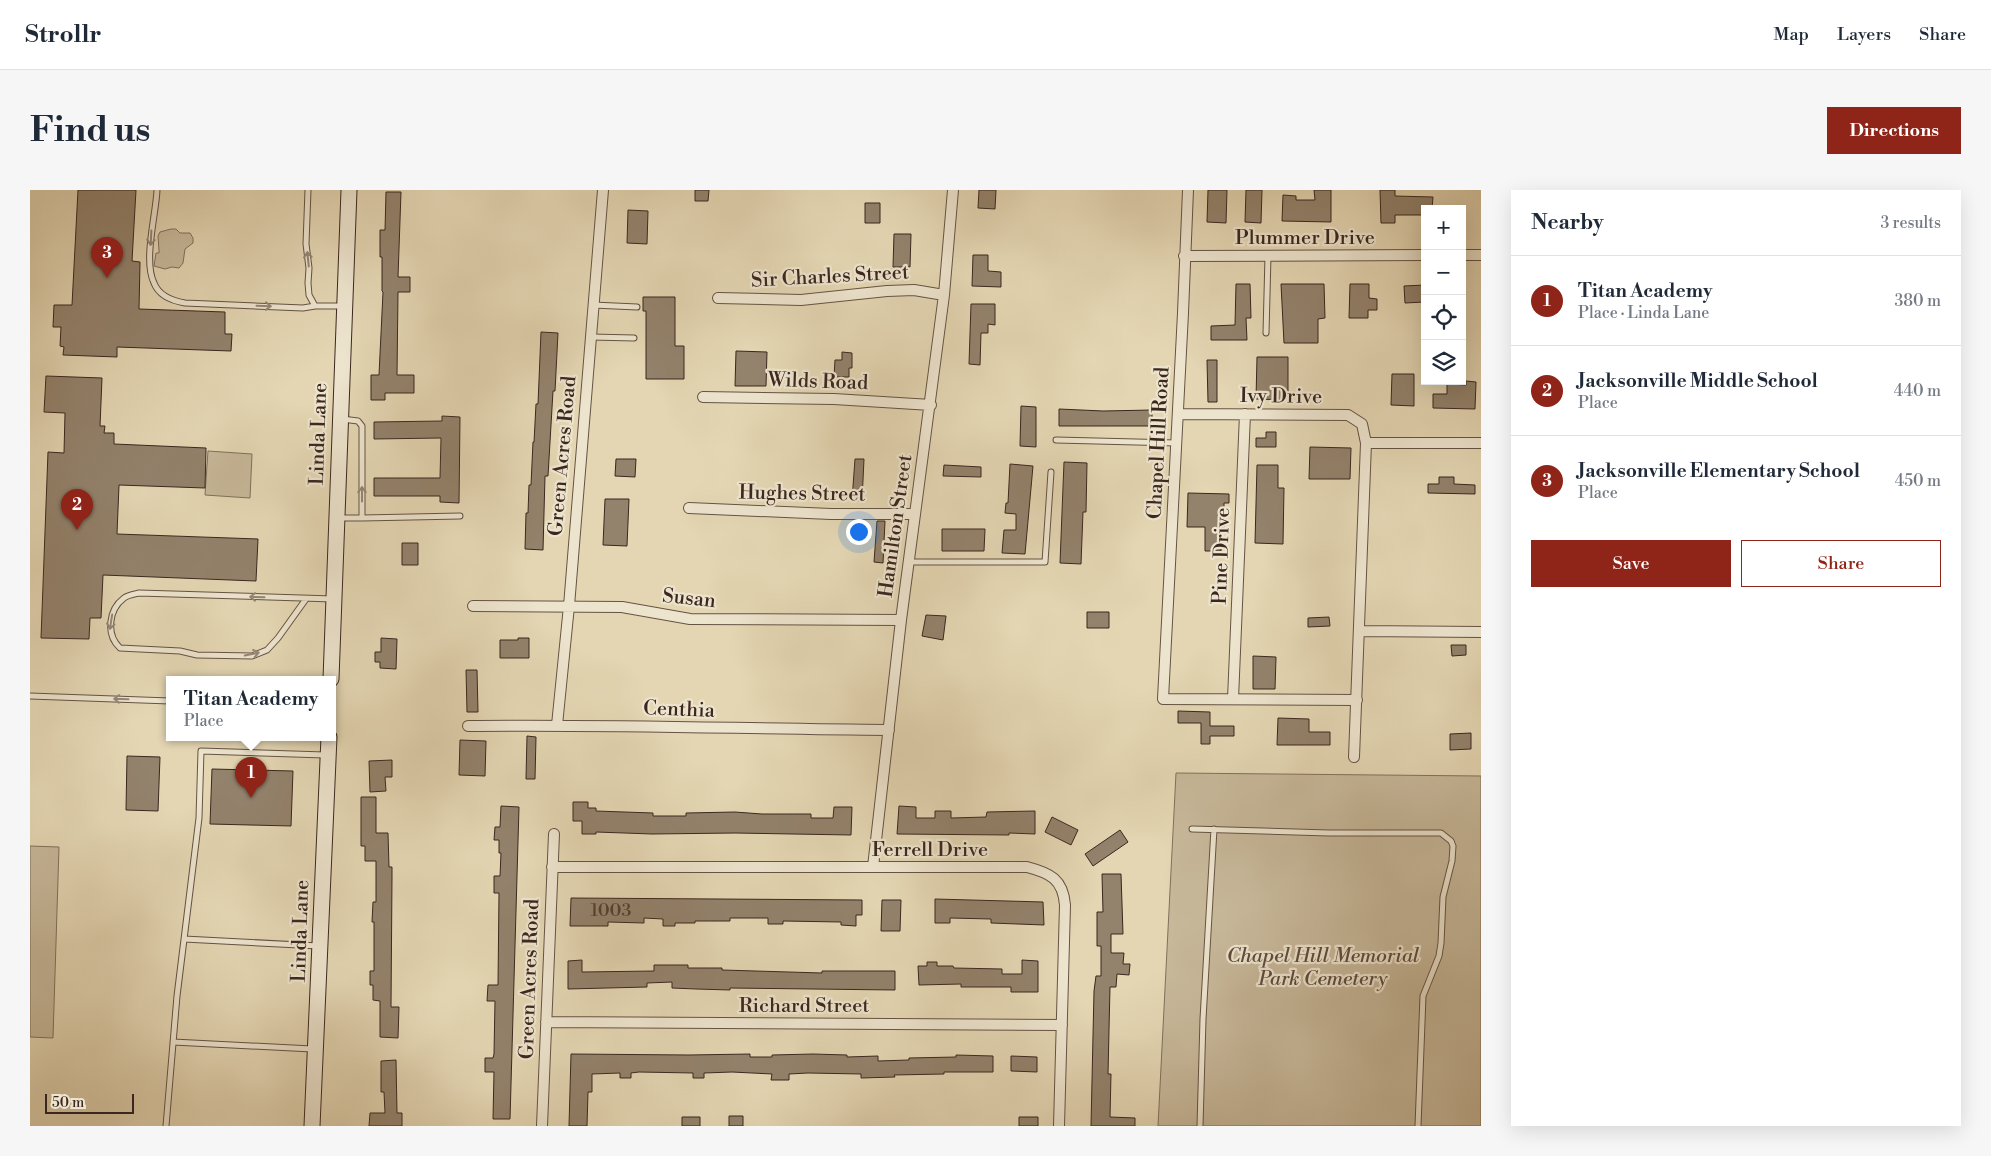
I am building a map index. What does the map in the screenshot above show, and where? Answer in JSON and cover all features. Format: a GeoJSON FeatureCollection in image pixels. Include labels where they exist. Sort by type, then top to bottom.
{"type":"FeatureCollection","features":[{"type":"Feature","properties":{"kind":"street","name":"Linda Lane"},"geometry":{"type":"LineString","coordinates":[[331,676],[349,190]]}},
{"type":"Feature","properties":{"kind":"street","name":"Green Acres Road"},"geometry":{"type":"LineString","coordinates":[[557,724],[569,606],[603,190]]}},
{"type":"Feature","properties":{"kind":"street","name":"Hamilton Street"},"geometry":{"type":"LineString","coordinates":[[873,867],[908,562],[944,295],[953,190]]}},
{"type":"Feature","properties":{"kind":"street","name":"Chapel Hill Road"},"geometry":{"type":"LineString","coordinates":[[1188,190],[1164,699],[1233,699]]}},
{"type":"Feature","properties":{"kind":"street","name":"Plummer Drive"},"geometry":{"type":"LineString","coordinates":[[1184,256],[1421,255]]}},
{"type":"Feature","properties":{"kind":"street"},"geometry":{"type":"LineString","coordinates":[[1466,255],[1481,255]]}},
{"type":"Feature","properties":{"kind":"street","name":"Sir Charles Street"},"geometry":{"type":"LineString","coordinates":[[718,298],[801,300],[914,290],[944,295]]}},
{"type":"Feature","properties":{"kind":"street","name":"Wilds Road"},"geometry":{"type":"LineString","coordinates":[[703,397],[834,399],[930,405]]}},
{"type":"Feature","properties":{"kind":"street","name":"Ivy Drive"},"geometry":{"type":"LineString","coordinates":[[1178,414],[1348,415],[1362,424],[1366,443],[1360,631]]}},
{"type":"Feature","properties":{"kind":"street","name":"Pine Drive"},"geometry":{"type":"LineString","coordinates":[[1233,699],[1245,414]]}},
{"type":"Feature","properties":{"kind":"street"},"geometry":{"type":"LineString","coordinates":[[1366,443],[1481,443]]}},
{"type":"Feature","properties":{"kind":"street","name":"Hughes Street"},"geometry":{"type":"LineString","coordinates":[[689,508],[831,514],[915,514]]}},
{"type":"Feature","properties":{"kind":"street","name":"Susan"},"geometry":{"type":"LineString","coordinates":[[473,606],[622,608],[690,619],[901,620]]}},
{"type":"Feature","properties":{"kind":"street"},"geometry":{"type":"LineString","coordinates":[[1354,757],[1360,631],[1481,632]]}},
{"type":"Feature","properties":{"kind":"street"},"geometry":{"type":"LineString","coordinates":[[1233,699],[1357,700]]}},
{"type":"Feature","properties":{"kind":"street","name":"Centhia"},"geometry":{"type":"LineString","coordinates":[[468,726],[557,724],[745,729],[889,730]]}},
{"type":"Feature","properties":{"kind":"street","name":"Linda Lane"},"geometry":{"type":"LineString","coordinates":[[312,1126],[329,741]]}},
{"type":"Feature","properties":{"kind":"street","name":"Green Acres Road"},"geometry":{"type":"LineString","coordinates":[[542,1126],[554,834]]}},
{"type":"Feature","properties":{"kind":"street","name":"Ferrell Drive"},"geometry":{"type":"LineString","coordinates":[[552,867],[1027,867],[1049,875],[1063,889],[1065,905],[1059,1126]]}},
{"type":"Feature","properties":{"kind":"street","name":"Richard Street"},"geometry":{"type":"LineString","coordinates":[[546,1022],[1062,1025]]}},
{"type":"Feature","properties":{"kind":"lane"},"geometry":{"type":"LineString","coordinates":[[157,190],[152,221],[150,265],[154,283],[163,295],[175,301],[185,303],[303,308],[345,306]]}},
{"type":"Feature","properties":{"kind":"lane"},"geometry":{"type":"LineString","coordinates":[[308,190],[306,244],[309,268],[308,283],[309,295],[315,306]]}},
{"type":"Feature","properties":{"kind":"lane"},"geometry":{"type":"LineString","coordinates":[[1266,333],[1268,256]]}},
{"type":"Feature","properties":{"kind":"lane"},"geometry":{"type":"LineString","coordinates":[[593,305],[637,307]]}},
{"type":"Feature","properties":{"kind":"lane"},"geometry":{"type":"LineString","coordinates":[[590,337],[634,338]]}},
{"type":"Feature","properties":{"kind":"lane"},"geometry":{"type":"LineString","coordinates":[[340,418],[358,422],[362,426],[362,518]]}},
{"type":"Feature","properties":{"kind":"lane"},"geometry":{"type":"LineString","coordinates":[[1056,440],[1176,443]]}},
{"type":"Feature","properties":{"kind":"lane"},"geometry":{"type":"LineString","coordinates":[[908,562],[1045,562],[1051,472]]}},
{"type":"Feature","properties":{"kind":"lane"},"geometry":{"type":"LineString","coordinates":[[336,518],[460,516]]}},
{"type":"Feature","properties":{"kind":"lane"},"geometry":{"type":"LineString","coordinates":[[306,599],[267,650],[252,656],[197,655],[180,651],[120,648],[114,642],[110,631],[113,612],[124,598],[140,593],[334,599]]}},
{"type":"Feature","properties":{"kind":"lane"},"geometry":{"type":"LineString","coordinates":[[30,696],[166,701]]}},
{"type":"Feature","properties":{"kind":"lane"},"geometry":{"type":"LineString","coordinates":[[166,1126],[184,939],[199,818],[201,751],[328,755]]}},
{"type":"Feature","properties":{"kind":"lane"},"geometry":{"type":"LineString","coordinates":[[1192,829],[1441,833],[1451,841],[1453,846],[1452,861],[1443,897],[1441,943],[1423,996],[1418,1126]]}},
{"type":"Feature","properties":{"kind":"lane"},"geometry":{"type":"LineString","coordinates":[[1200,1126],[1203,1019],[1214,830]]}},
{"type":"Feature","properties":{"kind":"lane"},"geometry":{"type":"LineString","coordinates":[[184,939],[320,946]]}},
{"type":"Feature","properties":{"kind":"lane"},"geometry":{"type":"LineString","coordinates":[[173,1042],[316,1049]]}},
{"type":"Feature","properties":{"kind":"green space"},"geometry":{"type":"Polygon","coordinates":[[[176,229],[180,233],[190,233],[193,243],[185,249],[183,263],[179,268],[165,269],[154,266],[156,253],[159,253],[158,236],[160,232],[176,229]]]}},
{"type":"Feature","properties":{"kind":"green space"},"geometry":{"type":"Polygon","coordinates":[[[208,451],[252,454],[250,498],[205,495],[208,451]]]}},
{"type":"Feature","properties":{"kind":"green space","name":"Chapel Hill Memorial Park Cemetery"},"geometry":{"type":"Polygon","coordinates":[[[1176,773],[1481,776],[1481,1126],[1158,1126],[1176,773]]]}},
{"type":"Feature","properties":{"kind":"green space"},"geometry":{"type":"Polygon","coordinates":[[[30,846],[59,847],[53,1038],[30,1037],[30,846]]]}},
{"type":"Feature","properties":{"kind":"building"},"geometry":{"type":"Polygon","coordinates":[[[78,190],[136,190],[132,261],[140,262],[139,309],[225,312],[225,334],[232,334],[231,351],[117,347],[117,357],[63,355],[64,347],[60,346],[61,327],[53,327],[54,305],[72,305],[78,190]]]}},
{"type":"Feature","properties":{"kind":"building"},"geometry":{"type":"Polygon","coordinates":[[[695,190],[709,190],[708,201],[695,201],[695,190]]]}},
{"type":"Feature","properties":{"kind":"building"},"geometry":{"type":"Polygon","coordinates":[[[979,190],[996,190],[995,209],[978,208],[979,190]]]}},
{"type":"Feature","properties":{"kind":"building"},"geometry":{"type":"Polygon","coordinates":[[[1208,190],[1227,190],[1226,223],[1207,222],[1208,190]]]}},
{"type":"Feature","properties":{"kind":"building"},"geometry":{"type":"Polygon","coordinates":[[[1246,190],[1262,190],[1261,223],[1245,222],[1246,190]]]}},
{"type":"Feature","properties":{"kind":"building"},"geometry":{"type":"Polygon","coordinates":[[[1314,190],[1331,190],[1331,222],[1282,221],[1283,195],[1296,196],[1296,200],[1315,200],[1314,190]]]}},
{"type":"Feature","properties":{"kind":"building"},"geometry":{"type":"Polygon","coordinates":[[[1380,190],[1395,190],[1395,196],[1433,197],[1432,205],[1421,205],[1421,215],[1395,215],[1395,223],[1381,223],[1380,190]]]}},
{"type":"Feature","properties":{"kind":"building"},"geometry":{"type":"Polygon","coordinates":[[[386,192],[401,192],[398,277],[410,277],[410,292],[398,292],[397,375],[414,375],[414,393],[385,393],[385,400],[371,400],[371,375],[379,375],[383,292],[380,230],[385,230],[386,192]]]}},
{"type":"Feature","properties":{"kind":"building"},"geometry":{"type":"Polygon","coordinates":[[[865,203],[880,203],[880,223],[865,223],[865,203]]]}},
{"type":"Feature","properties":{"kind":"building"},"geometry":{"type":"Polygon","coordinates":[[[628,210],[648,211],[647,244],[627,243],[628,210]]]}},
{"type":"Feature","properties":{"kind":"building"},"geometry":{"type":"Polygon","coordinates":[[[894,234],[911,234],[910,267],[893,267],[894,234]]]}},
{"type":"Feature","properties":{"kind":"building"},"geometry":{"type":"Polygon","coordinates":[[[973,255],[988,255],[988,271],[1001,272],[1001,287],[972,286],[973,255]]]}},
{"type":"Feature","properties":{"kind":"building"},"geometry":{"type":"Polygon","coordinates":[[[1236,284],[1250,284],[1251,318],[1246,318],[1247,340],[1211,340],[1211,326],[1235,325],[1236,284]]]}},
{"type":"Feature","properties":{"kind":"building"},"geometry":{"type":"Polygon","coordinates":[[[1281,284],[1324,284],[1325,318],[1318,319],[1318,343],[1284,343],[1281,284]]]}},
{"type":"Feature","properties":{"kind":"building"},"geometry":{"type":"Polygon","coordinates":[[[1350,284],[1369,284],[1369,298],[1377,299],[1377,310],[1368,310],[1368,318],[1349,318],[1350,284]]]}},
{"type":"Feature","properties":{"kind":"building"},"geometry":{"type":"Polygon","coordinates":[[[1421,285],[1421,302],[1405,303],[1404,286],[1421,285]]]}},
{"type":"Feature","properties":{"kind":"building"},"geometry":{"type":"Polygon","coordinates":[[[643,297],[675,297],[675,346],[684,346],[684,379],[646,379],[646,311],[643,311],[643,297]]]}},
{"type":"Feature","properties":{"kind":"building"},"geometry":{"type":"Polygon","coordinates":[[[971,304],[995,304],[995,325],[988,324],[988,333],[981,333],[980,365],[969,364],[971,304]]]}},
{"type":"Feature","properties":{"kind":"building"},"geometry":{"type":"Polygon","coordinates":[[[541,332],[558,333],[548,476],[545,476],[543,550],[525,549],[526,513],[528,513],[529,485],[531,485],[536,404],[538,404],[541,332]]]}},
{"type":"Feature","properties":{"kind":"building"},"geometry":{"type":"Polygon","coordinates":[[[736,351],[767,352],[766,386],[735,386],[736,351]]]}},
{"type":"Feature","properties":{"kind":"building"},"geometry":{"type":"Polygon","coordinates":[[[842,352],[852,353],[852,368],[849,368],[849,377],[834,377],[835,360],[842,360],[842,352]]]}},
{"type":"Feature","properties":{"kind":"building"},"geometry":{"type":"Polygon","coordinates":[[[1257,357],[1288,357],[1288,400],[1256,399],[1257,357]]]}},
{"type":"Feature","properties":{"kind":"building"},"geometry":{"type":"Polygon","coordinates":[[[1207,360],[1217,360],[1217,402],[1208,402],[1207,360]]]}},
{"type":"Feature","properties":{"kind":"building"},"geometry":{"type":"Polygon","coordinates":[[[1392,374],[1414,374],[1414,406],[1391,405],[1392,374]]]}},
{"type":"Feature","properties":{"kind":"building"},"geometry":{"type":"Polygon","coordinates":[[[46,376],[102,378],[100,426],[105,426],[104,433],[114,433],[114,444],[206,448],[205,488],[119,485],[117,534],[258,539],[256,581],[103,575],[101,618],[90,618],[89,639],[41,638],[48,452],[64,453],[65,413],[44,412],[46,376]]]}},
{"type":"Feature","properties":{"kind":"building"},"geometry":{"type":"Polygon","coordinates":[[[1466,381],[1476,382],[1475,409],[1433,408],[1433,394],[1447,394],[1447,385],[1466,385],[1466,381]]]}},
{"type":"Feature","properties":{"kind":"building"},"geometry":{"type":"Polygon","coordinates":[[[1021,406],[1036,407],[1036,447],[1020,446],[1021,406]]]}},
{"type":"Feature","properties":{"kind":"building"},"geometry":{"type":"Polygon","coordinates":[[[1059,409],[1103,411],[1152,410],[1152,426],[1059,426],[1059,409]]]}},
{"type":"Feature","properties":{"kind":"building"},"geometry":{"type":"Polygon","coordinates":[[[442,416],[460,417],[459,503],[440,502],[440,496],[374,496],[374,478],[440,478],[441,438],[374,439],[374,422],[442,421],[442,416]]]}},
{"type":"Feature","properties":{"kind":"building"},"geometry":{"type":"Polygon","coordinates":[[[1266,432],[1276,432],[1276,447],[1256,447],[1256,438],[1266,438],[1266,432]]]}},
{"type":"Feature","properties":{"kind":"building"},"geometry":{"type":"Polygon","coordinates":[[[1310,447],[1351,448],[1350,479],[1309,479],[1310,447]]]}},
{"type":"Feature","properties":{"kind":"building"},"geometry":{"type":"Polygon","coordinates":[[[616,459],[636,459],[635,477],[615,476],[616,459]]]}},
{"type":"Feature","properties":{"kind":"building"},"geometry":{"type":"Polygon","coordinates":[[[855,459],[864,459],[862,501],[852,500],[855,459]]]}},
{"type":"Feature","properties":{"kind":"building"},"geometry":{"type":"Polygon","coordinates":[[[1064,462],[1087,463],[1086,512],[1083,512],[1081,564],[1060,563],[1064,462]]]}},
{"type":"Feature","properties":{"kind":"building"},"geometry":{"type":"Polygon","coordinates":[[[1010,464],[1033,466],[1025,554],[1002,553],[1004,530],[1016,530],[1016,514],[1005,513],[1006,503],[1008,503],[1010,464]]]}},
{"type":"Feature","properties":{"kind":"building"},"geometry":{"type":"Polygon","coordinates":[[[944,465],[981,467],[981,477],[943,476],[944,465]]]}},
{"type":"Feature","properties":{"kind":"building"},"geometry":{"type":"Polygon","coordinates":[[[1257,465],[1278,465],[1278,488],[1284,488],[1283,544],[1255,543],[1257,465]]]}},
{"type":"Feature","properties":{"kind":"building"},"geometry":{"type":"Polygon","coordinates":[[[1439,477],[1454,477],[1454,484],[1475,485],[1475,494],[1428,493],[1428,484],[1439,484],[1439,477]]]}},
{"type":"Feature","properties":{"kind":"building"},"geometry":{"type":"Polygon","coordinates":[[[1188,493],[1229,494],[1229,503],[1224,503],[1221,551],[1205,551],[1205,527],[1187,527],[1188,493]]]}},
{"type":"Feature","properties":{"kind":"building"},"geometry":{"type":"Polygon","coordinates":[[[605,499],[629,499],[627,546],[603,545],[605,499]]]}},
{"type":"Feature","properties":{"kind":"building"},"geometry":{"type":"Polygon","coordinates":[[[877,521],[885,521],[883,563],[874,562],[877,521]]]}},
{"type":"Feature","properties":{"kind":"building"},"geometry":{"type":"Polygon","coordinates":[[[942,529],[985,529],[984,551],[942,551],[942,529]]]}},
{"type":"Feature","properties":{"kind":"building"},"geometry":{"type":"Polygon","coordinates":[[[402,543],[418,543],[418,565],[402,565],[402,543]]]}},
{"type":"Feature","properties":{"kind":"building"},"geometry":{"type":"Polygon","coordinates":[[[1087,612],[1109,612],[1109,628],[1087,628],[1087,612]]]}},
{"type":"Feature","properties":{"kind":"building"},"geometry":{"type":"Polygon","coordinates":[[[926,615],[946,616],[943,640],[922,636],[926,615]]]}},
{"type":"Feature","properties":{"kind":"building"},"geometry":{"type":"Polygon","coordinates":[[[1329,617],[1330,626],[1308,627],[1308,618],[1329,617]]]}},
{"type":"Feature","properties":{"kind":"building"},"geometry":{"type":"Polygon","coordinates":[[[381,638],[397,639],[396,669],[380,668],[380,662],[375,662],[375,652],[381,652],[381,638]]]}},
{"type":"Feature","properties":{"kind":"building"},"geometry":{"type":"Polygon","coordinates":[[[518,638],[529,638],[529,658],[500,658],[500,640],[518,640],[518,638]]]}},
{"type":"Feature","properties":{"kind":"building"},"geometry":{"type":"Polygon","coordinates":[[[1451,645],[1466,645],[1466,655],[1452,656],[1451,645]]]}},
{"type":"Feature","properties":{"kind":"building"},"geometry":{"type":"Polygon","coordinates":[[[1253,656],[1276,657],[1275,689],[1253,689],[1253,656]]]}},
{"type":"Feature","properties":{"kind":"building"},"geometry":{"type":"Polygon","coordinates":[[[466,670],[477,670],[478,712],[467,712],[466,670]]]}},
{"type":"Feature","properties":{"kind":"building"},"geometry":{"type":"Polygon","coordinates":[[[1178,711],[1210,712],[1210,726],[1234,726],[1234,736],[1210,736],[1210,744],[1201,744],[1201,723],[1178,723],[1178,711]]]}},
{"type":"Feature","properties":{"kind":"building"},"geometry":{"type":"Polygon","coordinates":[[[1278,718],[1309,719],[1309,732],[1330,732],[1330,745],[1277,745],[1278,718]]]}},
{"type":"Feature","properties":{"kind":"building"},"geometry":{"type":"Polygon","coordinates":[[[1471,733],[1471,749],[1450,750],[1450,734],[1471,733]]]}},
{"type":"Feature","properties":{"kind":"building"},"geometry":{"type":"Polygon","coordinates":[[[527,736],[536,737],[535,779],[526,779],[527,736]]]}},
{"type":"Feature","properties":{"kind":"building"},"geometry":{"type":"Polygon","coordinates":[[[460,740],[486,741],[485,776],[459,775],[460,740]]]}},
{"type":"Feature","properties":{"kind":"building"},"geometry":{"type":"Polygon","coordinates":[[[127,756],[160,757],[158,811],[126,810],[127,756]]]}},
{"type":"Feature","properties":{"kind":"building"},"geometry":{"type":"Polygon","coordinates":[[[392,760],[392,777],[385,777],[386,791],[370,792],[369,761],[392,760]]]}},
{"type":"Feature","properties":{"kind":"building"},"geometry":{"type":"Polygon","coordinates":[[[212,769],[293,771],[291,826],[210,824],[212,769]]]}},
{"type":"Feature","properties":{"kind":"building"},"geometry":{"type":"Polygon","coordinates":[[[361,797],[376,797],[376,833],[388,833],[389,867],[392,867],[391,1007],[399,1007],[398,1038],[380,1037],[380,1001],[373,1000],[373,985],[370,985],[370,971],[374,971],[374,922],[372,922],[373,902],[376,902],[376,861],[365,861],[365,846],[361,846],[361,797]]]}},
{"type":"Feature","properties":{"kind":"building"},"geometry":{"type":"Polygon","coordinates":[[[573,802],[588,802],[588,808],[596,808],[596,811],[653,813],[653,816],[686,816],[686,813],[735,812],[811,814],[811,818],[833,818],[834,807],[852,807],[851,835],[596,832],[596,834],[582,834],[582,821],[573,821],[573,802]]]}},
{"type":"Feature","properties":{"kind":"building"},"geometry":{"type":"Polygon","coordinates":[[[501,806],[519,807],[510,1119],[493,1119],[494,1072],[485,1072],[485,1058],[493,1058],[494,1054],[495,1001],[487,1001],[488,985],[498,985],[499,893],[494,893],[494,876],[500,876],[501,853],[499,853],[499,840],[494,840],[495,827],[500,827],[501,806]]]}},
{"type":"Feature","properties":{"kind":"building"},"geometry":{"type":"Polygon","coordinates":[[[899,806],[916,807],[916,818],[935,818],[935,811],[951,811],[951,818],[986,817],[987,812],[1035,811],[1035,834],[897,834],[899,806]]]}},
{"type":"Feature","properties":{"kind":"building"},"geometry":{"type":"Polygon","coordinates":[[[1052,817],[1078,830],[1071,845],[1045,832],[1052,817]]]}},
{"type":"Feature","properties":{"kind":"building"},"geometry":{"type":"Polygon","coordinates":[[[1120,830],[1128,842],[1093,866],[1085,854],[1120,830]]]}},
{"type":"Feature","properties":{"kind":"building"},"geometry":{"type":"Polygon","coordinates":[[[1102,874],[1121,874],[1123,934],[1111,934],[1111,953],[1124,953],[1123,964],[1130,964],[1129,975],[1117,974],[1116,987],[1110,987],[1108,1074],[1111,1074],[1110,1117],[1135,1118],[1135,1126],[1091,1126],[1094,991],[1096,976],[1101,976],[1101,946],[1097,946],[1097,912],[1103,912],[1102,874]]]}},
{"type":"Feature","properties":{"kind":"building"},"geometry":{"type":"Polygon","coordinates":[[[571,898],[862,900],[862,915],[856,915],[856,926],[841,925],[841,922],[783,921],[783,924],[768,924],[768,918],[730,918],[730,921],[695,921],[695,923],[675,923],[675,926],[663,926],[663,919],[644,918],[644,923],[608,922],[608,926],[570,926],[571,898]]]}},
{"type":"Feature","properties":{"kind":"building"},"geometry":{"type":"Polygon","coordinates":[[[935,899],[1043,902],[1044,925],[991,923],[991,919],[950,918],[950,923],[935,923],[935,899]]]}},
{"type":"Feature","properties":{"kind":"building"},"geometry":{"type":"Polygon","coordinates":[[[882,900],[901,900],[900,931],[881,931],[882,900]]]}},
{"type":"Feature","properties":{"kind":"building"},"geometry":{"type":"Polygon","coordinates":[[[582,960],[582,972],[654,971],[654,965],[688,965],[688,968],[722,968],[722,970],[822,973],[822,971],[895,971],[895,990],[696,989],[672,988],[672,982],[647,983],[647,987],[568,989],[568,961],[582,960]]]}},
{"type":"Feature","properties":{"kind":"building"},"geometry":{"type":"Polygon","coordinates":[[[1022,960],[1038,961],[1038,992],[1011,992],[1011,987],[961,987],[961,984],[919,985],[918,966],[927,966],[927,962],[937,962],[937,966],[1002,969],[1002,974],[1022,974],[1022,960]]]}},
{"type":"Feature","properties":{"kind":"building"},"geometry":{"type":"Polygon","coordinates":[[[571,1054],[750,1054],[750,1057],[772,1057],[772,1055],[813,1054],[847,1055],[847,1057],[878,1056],[878,1061],[956,1057],[956,1055],[993,1056],[993,1072],[944,1072],[944,1074],[861,1078],[861,1074],[808,1073],[789,1074],[789,1080],[771,1080],[772,1074],[732,1072],[704,1073],[704,1078],[693,1078],[693,1073],[639,1072],[631,1073],[631,1078],[620,1078],[620,1073],[592,1074],[592,1092],[588,1092],[587,1126],[569,1126],[571,1054]]]}},
{"type":"Feature","properties":{"kind":"building"},"geometry":{"type":"Polygon","coordinates":[[[1011,1056],[1037,1057],[1037,1072],[1011,1071],[1011,1056]]]}},
{"type":"Feature","properties":{"kind":"building"},"geometry":{"type":"Polygon","coordinates":[[[396,1060],[397,1113],[402,1113],[402,1126],[369,1126],[370,1113],[385,1113],[384,1092],[381,1092],[381,1061],[396,1060]]]}},
{"type":"Feature","properties":{"kind":"building"},"geometry":{"type":"Polygon","coordinates":[[[729,1116],[743,1116],[743,1126],[729,1126],[729,1116]]]}},
{"type":"Feature","properties":{"kind":"building"},"geometry":{"type":"Polygon","coordinates":[[[682,1117],[700,1117],[700,1126],[682,1126],[682,1117]]]}},
{"type":"Feature","properties":{"kind":"building"},"geometry":{"type":"Polygon","coordinates":[[[1019,1117],[1038,1117],[1038,1126],[1019,1126],[1019,1117]]]}},
{"type":"Feature","properties":{"kind":"place","name":"Jacksonville Elementary School"},"geometry":{"type":"Point","coordinates":[107,278]}},
{"type":"Feature","properties":{"kind":"place","name":"Jacksonville Middle School"},"geometry":{"type":"Point","coordinates":[77,530]}},
{"type":"Feature","properties":{"kind":"place","name":"Titan Academy"},"geometry":{"type":"Point","coordinates":[251,798]}}]}
